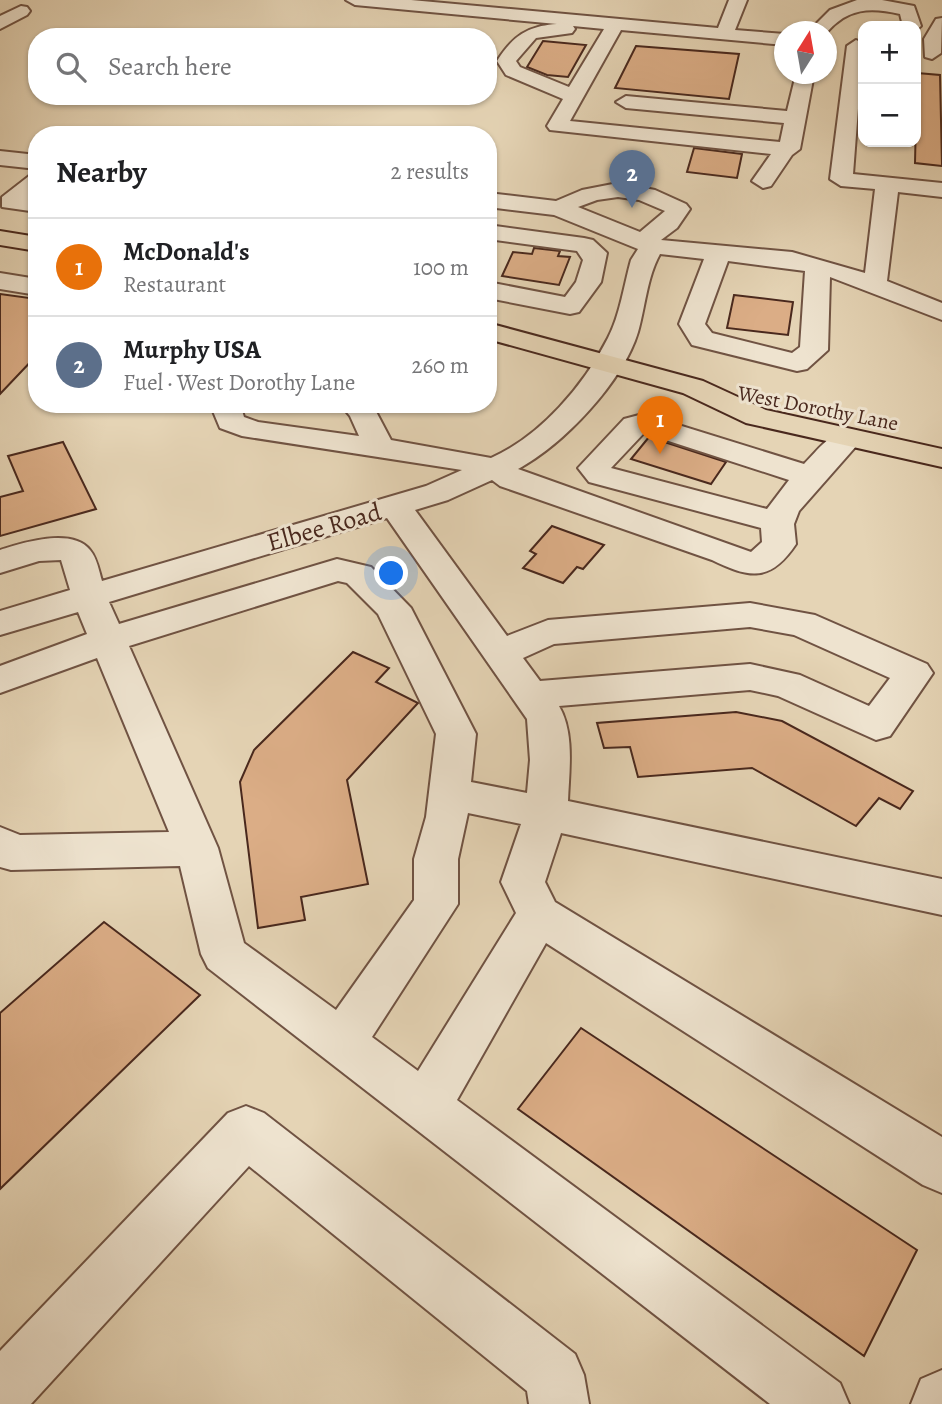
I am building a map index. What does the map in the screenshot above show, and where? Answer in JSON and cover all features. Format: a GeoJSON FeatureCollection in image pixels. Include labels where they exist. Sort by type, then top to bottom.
{"type":"FeatureCollection","features":[{"type":"Feature","properties":{"kind":"main road"},"geometry":{"type":"LineString","coordinates":[[0,238],[28,243]]}},
{"type":"Feature","properties":{"kind":"main road","name":"West Dorothy Lane"},"geometry":{"type":"LineString","coordinates":[[497,333],[693,387],[757,417],[942,458]]}},
{"type":"Feature","properties":{"kind":"main road","name":"West Dorothy Lane"},"geometry":{"type":"LineString","coordinates":[[693,387],[788,398],[942,434]]}},
{"type":"Feature","properties":{"kind":"street"},"geometry":{"type":"LineString","coordinates":[[355,0],[494,14],[613,30],[774,39]]}},
{"type":"Feature","properties":{"kind":"street"},"geometry":{"type":"LineString","coordinates":[[494,14],[513,0]]}},
{"type":"Feature","properties":{"kind":"street"},"geometry":{"type":"LineString","coordinates":[[724,35],[738,0]]}},
{"type":"Feature","properties":{"kind":"street"},"geometry":{"type":"LineString","coordinates":[[825,21],[836,5],[845,0],[879,1],[908,10],[911,21]]}},
{"type":"Feature","properties":{"kind":"street"},"geometry":{"type":"LineString","coordinates":[[0,24],[21,11]]}},
{"type":"Feature","properties":{"kind":"street"},"geometry":{"type":"LineString","coordinates":[[572,25],[541,30],[520,39],[506,61],[513,71],[574,96]]}},
{"type":"Feature","properties":{"kind":"street"},"geometry":{"type":"LineString","coordinates":[[613,30],[557,125],[789,149],[803,84]]}},
{"type":"Feature","properties":{"kind":"street"},"geometry":{"type":"LineString","coordinates":[[837,44],[858,46]]}},
{"type":"Feature","properties":{"kind":"street"},"geometry":{"type":"LineString","coordinates":[[748,56],[774,57]]}},
{"type":"Feature","properties":{"kind":"street"},"geometry":{"type":"LineString","coordinates":[[858,60],[838,197],[884,208]]}},
{"type":"Feature","properties":{"kind":"street"},"geometry":{"type":"LineString","coordinates":[[626,102],[796,118]]}},
{"type":"Feature","properties":{"kind":"street"},"geometry":{"type":"LineString","coordinates":[[0,143],[28,146]]}},
{"type":"Feature","properties":{"kind":"street"},"geometry":{"type":"LineString","coordinates":[[763,181],[785,149]]}},
{"type":"Feature","properties":{"kind":"street"},"geometry":{"type":"LineString","coordinates":[[0,158],[28,161]]}},
{"type":"Feature","properties":{"kind":"street"},"geometry":{"type":"LineString","coordinates":[[841,179],[942,190]]}},
{"type":"Feature","properties":{"kind":"street"},"geometry":{"type":"LineString","coordinates":[[868,283],[877,278],[887,184]]}},
{"type":"Feature","properties":{"kind":"street"},"geometry":{"type":"LineString","coordinates":[[28,188],[10,202],[28,204]]}},
{"type":"Feature","properties":{"kind":"street"},"geometry":{"type":"LineString","coordinates":[[567,203],[595,223],[651,240],[719,253],[792,260],[818,266],[942,312]]}},
{"type":"Feature","properties":{"kind":"street"},"geometry":{"type":"LineString","coordinates":[[497,217],[567,203],[651,240]]}},
{"type":"Feature","properties":{"kind":"street"},"geometry":{"type":"LineString","coordinates":[[497,219],[584,245],[595,253],[597,261],[579,300],[570,306],[554,306],[497,292]]}},
{"type":"Feature","properties":{"kind":"street"},"geometry":{"type":"LineString","coordinates":[[563,237],[595,223]]}},
{"type":"Feature","properties":{"kind":"street","name":"Elbee Road"},"geometry":{"type":"LineString","coordinates":[[0,623],[437,493],[496,468],[520,454],[564,419],[596,383],[623,336],[651,240]]}},
{"type":"Feature","properties":{"kind":"street"},"geometry":{"type":"LineString","coordinates":[[719,253],[692,324],[702,340],[797,363],[814,350],[818,266]]}},
{"type":"Feature","properties":{"kind":"street"},"geometry":{"type":"LineString","coordinates":[[228,413],[231,422],[253,430],[444,457],[496,468],[511,480],[724,552],[750,565],[765,559],[779,544],[778,522],[807,475],[827,462],[847,438]]}},
{"type":"Feature","properties":{"kind":"street"},"geometry":{"type":"LineString","coordinates":[[296,413],[305,439]]}},
{"type":"Feature","properties":{"kind":"street"},"geometry":{"type":"LineString","coordinates":[[364,413],[379,448]]}},
{"type":"Feature","properties":{"kind":"street"},"geometry":{"type":"LineString","coordinates":[[778,522],[600,475],[594,468],[635,425],[643,422],[807,475]]}},
{"type":"Feature","properties":{"kind":"street"},"geometry":{"type":"LineString","coordinates":[[568,498],[600,475]]}},
{"type":"Feature","properties":{"kind":"street"},"geometry":{"type":"LineString","coordinates":[[395,506],[546,717],[550,760],[546,813],[523,882],[539,915],[942,1167]]}},
{"type":"Feature","properties":{"kind":"street"},"geometry":{"type":"LineString","coordinates":[[0,562],[41,549],[67,548],[76,554],[89,596],[197,848],[224,954],[819,1404]]}},
{"type":"Feature","properties":{"kind":"street"},"geometry":{"type":"LineString","coordinates":[[0,680],[108,639],[337,570],[359,575],[393,608],[456,734],[449,793],[436,859],[436,904],[341,1044]]}},
{"type":"Feature","properties":{"kind":"street"},"geometry":{"type":"LineString","coordinates":[[500,653],[548,632],[750,615],[802,624],[914,673],[876,726],[788,685],[750,677],[531,695]]}},
{"type":"Feature","properties":{"kind":"street"},"geometry":{"type":"LineString","coordinates":[[449,793],[936,888]]}},
{"type":"Feature","properties":{"kind":"street"},"geometry":{"type":"LineString","coordinates":[[0,844],[11,853],[197,848]]}},
{"type":"Feature","properties":{"kind":"street"},"geometry":{"type":"LineString","coordinates":[[425,1107],[539,915]]}},
{"type":"Feature","properties":{"kind":"street"},"geometry":{"type":"LineString","coordinates":[[0,1394],[246,1131],[567,1394]]}},
{"type":"Feature","properties":{"kind":"building"},"geometry":{"type":"Polygon","coordinates":[[[543,41],[586,45],[568,77],[547,75],[527,67],[543,41]]]}},
{"type":"Feature","properties":{"kind":"building"},"geometry":{"type":"Polygon","coordinates":[[[636,46],[739,54],[729,99],[615,88],[636,46]]]}},
{"type":"Feature","properties":{"kind":"building"},"geometry":{"type":"Polygon","coordinates":[[[921,73],[940,75],[942,166],[915,163],[915,147],[921,147],[921,73]]]}},
{"type":"Feature","properties":{"kind":"building"},"geometry":{"type":"Polygon","coordinates":[[[694,148],[742,154],[737,178],[687,172],[694,148]]]}},
{"type":"Feature","properties":{"kind":"building"},"geometry":{"type":"Polygon","coordinates":[[[534,248],[560,251],[558,256],[570,257],[559,285],[502,276],[513,252],[532,254],[534,248]]]}},
{"type":"Feature","properties":{"kind":"building"},"geometry":{"type":"Polygon","coordinates":[[[0,294],[28,298],[28,364],[0,394],[0,294]]]}},
{"type":"Feature","properties":{"kind":"building"},"geometry":{"type":"Polygon","coordinates":[[[734,295],[793,302],[788,335],[727,328],[734,295]]]}},
{"type":"Feature","properties":{"kind":"building"},"geometry":{"type":"Polygon","coordinates":[[[649,437],[726,462],[711,484],[631,459],[649,437]]]}},
{"type":"Feature","properties":{"kind":"building"},"geometry":{"type":"Polygon","coordinates":[[[63,442],[96,509],[0,536],[0,497],[23,491],[8,456],[63,442]]]}},
{"type":"Feature","properties":{"kind":"building"},"geometry":{"type":"Polygon","coordinates":[[[552,526],[604,545],[583,569],[577,567],[563,583],[523,568],[536,554],[530,551],[552,526]]]}},
{"type":"Feature","properties":{"kind":"building"},"geometry":{"type":"Polygon","coordinates":[[[353,652],[389,668],[376,682],[418,703],[347,780],[368,884],[301,897],[305,920],[258,928],[240,782],[254,750],[353,652]]]}},
{"type":"Feature","properties":{"kind":"building"},"geometry":{"type":"Polygon","coordinates":[[[736,712],[782,721],[913,791],[900,809],[879,798],[856,826],[752,768],[638,777],[630,747],[604,748],[597,723],[736,712]]]}},
{"type":"Feature","properties":{"kind":"building"},"geometry":{"type":"Polygon","coordinates":[[[104,922],[200,995],[0,1189],[0,1013],[104,922]]]}},
{"type":"Feature","properties":{"kind":"building"},"geometry":{"type":"Polygon","coordinates":[[[581,1028],[917,1250],[864,1356],[518,1109],[581,1028]]]}},
{"type":"Feature","properties":{"kind":"place","name":"Murphy USA"},"geometry":{"type":"Point","coordinates":[632,208]}},
{"type":"Feature","properties":{"kind":"place","name":"McDonald's"},"geometry":{"type":"Point","coordinates":[660,454]}}]}
